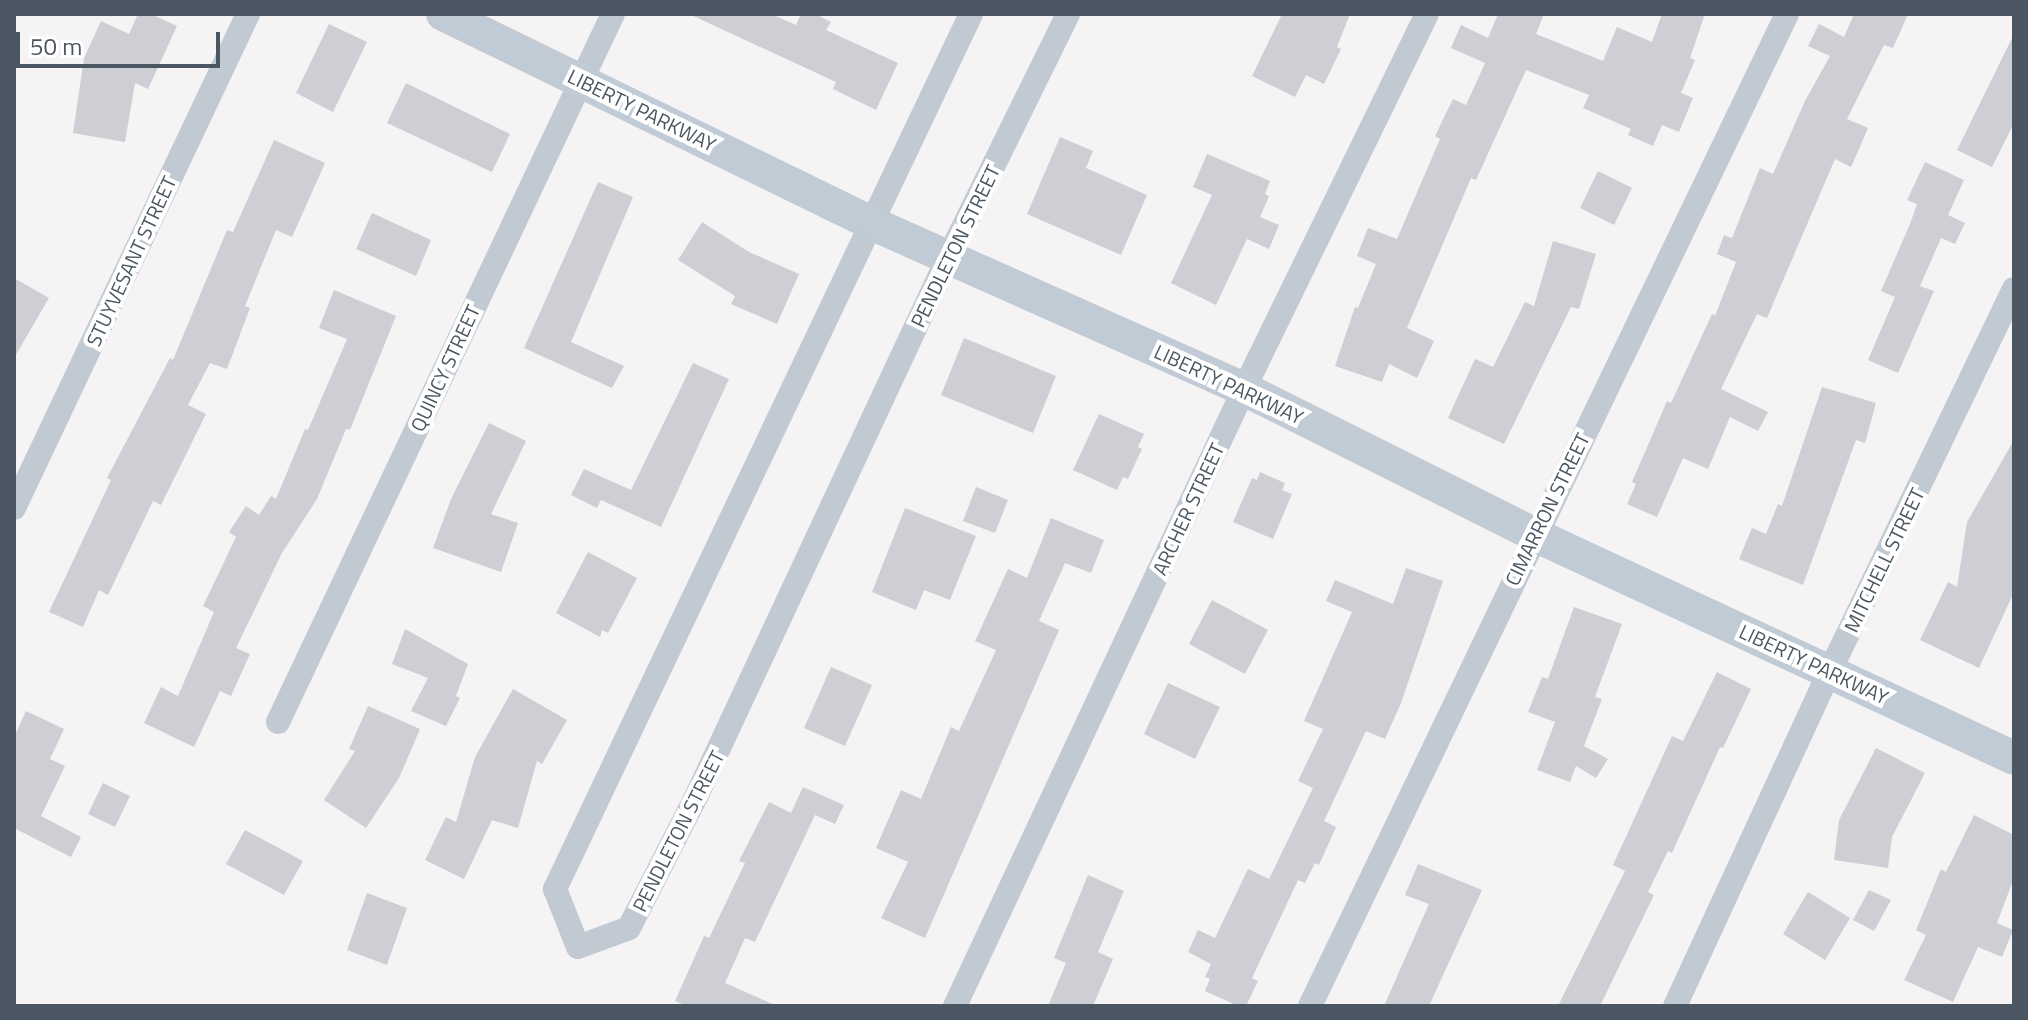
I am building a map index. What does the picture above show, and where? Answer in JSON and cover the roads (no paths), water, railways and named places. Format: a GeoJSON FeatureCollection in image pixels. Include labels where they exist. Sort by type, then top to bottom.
{"type":"FeatureCollection","features":[{"type":"Feature","properties":{"kind":"street","name":"STUYVESANT STREET"},"geometry":{"type":"LineString","coordinates":[[14,508],[248,14]]}},
{"type":"Feature","properties":{"kind":"street","name":"LIBERTY PARKWAY"},"geometry":{"type":"LineString","coordinates":[[443,14],[871,223],[1244,389],[1535,535],[2014,758]]}},
{"type":"Feature","properties":{"kind":"street","name":"QUINCY STREET"},"geometry":{"type":"LineString","coordinates":[[278,722],[613,14]]}},
{"type":"Feature","properties":{"kind":"street","name":"PENDLETON STREET"},"geometry":{"type":"LineString","coordinates":[[971,14],[555,889],[578,947],[629,928],[697,795],[948,258],[1068,14]]}},
{"type":"Feature","properties":{"kind":"street","name":"ARCHER STREET"},"geometry":{"type":"LineString","coordinates":[[955,1006],[1244,389],[1427,14]]}},
{"type":"Feature","properties":{"kind":"street","name":"CIMARRON STREET"},"geometry":{"type":"LineString","coordinates":[[1310,1006],[1787,14]]}},
{"type":"Feature","properties":{"kind":"street","name":"MITCHELL STREET"},"geometry":{"type":"LineString","coordinates":[[1675,1006],[1830,671],[2014,289]]}}]}
